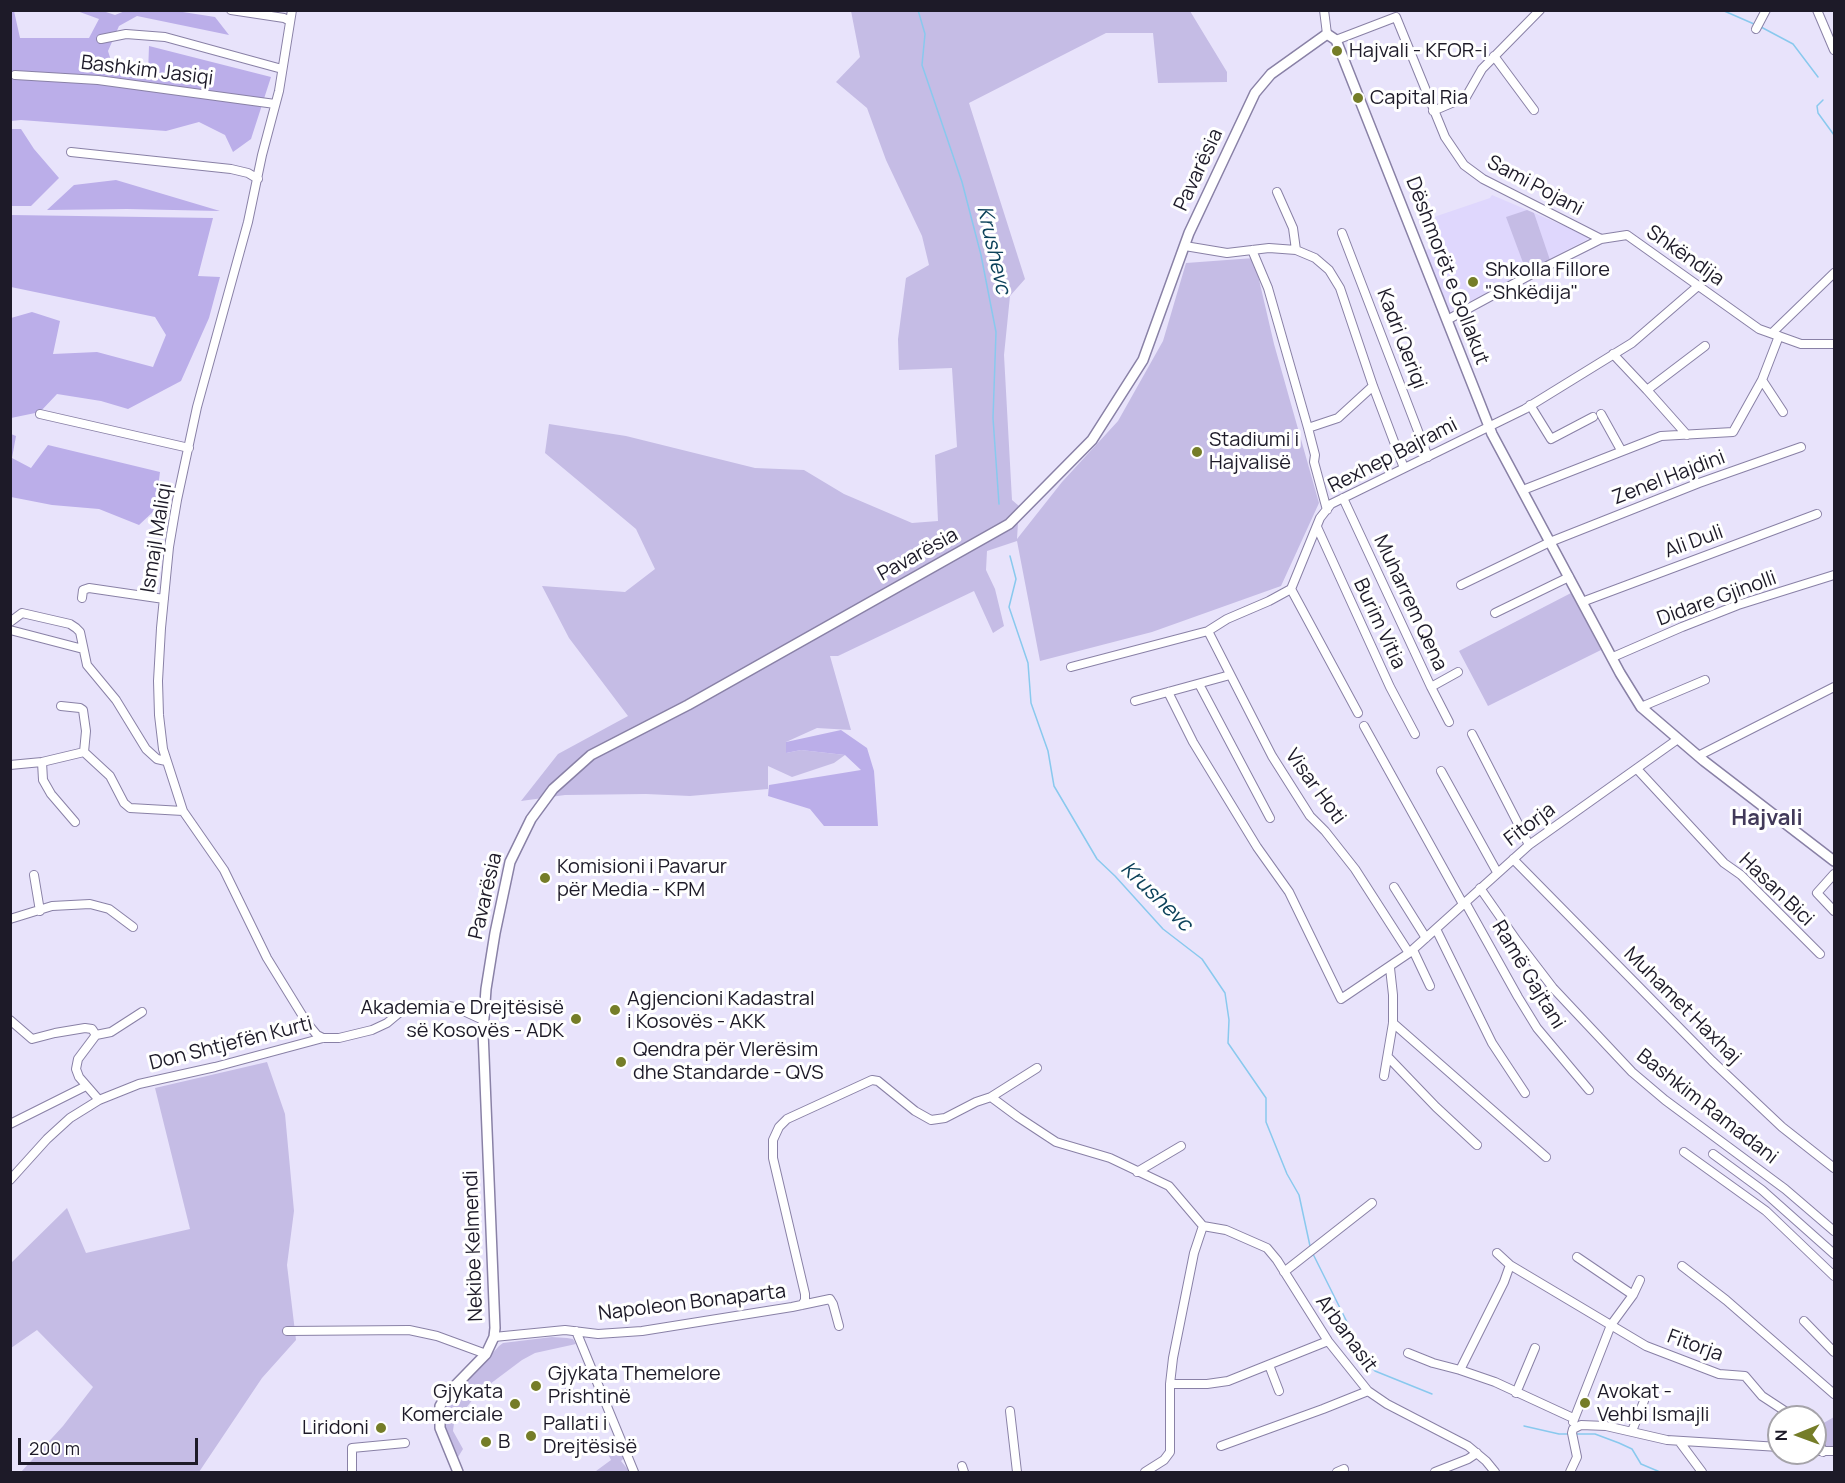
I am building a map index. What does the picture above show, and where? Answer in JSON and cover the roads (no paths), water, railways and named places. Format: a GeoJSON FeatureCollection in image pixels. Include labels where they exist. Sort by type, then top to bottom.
{"type":"FeatureCollection","features":[{"type":"Feature","properties":{"kind":"street"},"geometry":{"type":"LineString","coordinates":[[231,10],[284,18],[290,21]]}},
{"type":"Feature","properties":{"kind":"street","name":"Ismajl Maliqi"},"geometry":{"type":"LineString","coordinates":[[292,10],[275,104],[258,179],[235,275],[197,407],[170,546],[158,681],[160,726],[166,761],[183,811],[224,870],[267,958],[307,1023],[317,1035],[323,1038]]}},
{"type":"Feature","properties":{"kind":"street"},"geometry":{"type":"LineString","coordinates":[[1324,10],[1327,34],[1336,40]]}},
{"type":"Feature","properties":{"kind":"street"},"geometry":{"type":"LineString","coordinates":[[1433,111],[1466,97],[1482,69],[1540,10]]}},
{"type":"Feature","properties":{"kind":"street"},"geometry":{"type":"LineString","coordinates":[[1756,29],[1766,10]]}},
{"type":"Feature","properties":{"kind":"street"},"geometry":{"type":"LineString","coordinates":[[1817,10],[1834,50]]}},
{"type":"Feature","properties":{"kind":"street","name":"Sami Pojani"},"geometry":{"type":"LineString","coordinates":[[1336,40],[1396,17],[1433,111],[1445,137],[1464,165],[1477,175],[1601,239]]}},
{"type":"Feature","properties":{"kind":"street"},"geometry":{"type":"LineString","coordinates":[[101,39],[126,34],[165,37],[282,69]]}},
{"type":"Feature","properties":{"kind":"street","name":"Pavarësia"},"geometry":{"type":"LineString","coordinates":[[483,1031],[486,989],[510,862],[522,833],[553,789],[591,755],[698,699],[1009,524],[1092,440],[1143,360],[1189,232],[1255,93],[1271,74],[1327,34]]}},
{"type":"Feature","properties":{"kind":"street","name":"Dëshmorët e Gollakut"},"geometry":{"type":"LineString","coordinates":[[1336,40],[1489,427],[1641,707],[1698,756],[1834,861]]}},
{"type":"Feature","properties":{"kind":"street"},"geometry":{"type":"LineString","coordinates":[[1494,56],[1534,110]]}},
{"type":"Feature","properties":{"kind":"street","name":"Bashkim Jasiqi"},"geometry":{"type":"LineString","coordinates":[[15,75],[98,80],[275,104]]}},
{"type":"Feature","properties":{"kind":"street"},"geometry":{"type":"LineString","coordinates":[[70,152],[231,169],[248,173],[258,179]]}},
{"type":"Feature","properties":{"kind":"street"},"geometry":{"type":"LineString","coordinates":[[1277,192],[1293,228],[1296,249]]}},
{"type":"Feature","properties":{"kind":"street","name":"Kadri Qeriqi"},"geometry":{"type":"LineString","coordinates":[[1342,233],[1428,457]]}},
{"type":"Feature","properties":{"kind":"street","name":"Shkëndija"},"geometry":{"type":"LineString","coordinates":[[1447,320],[1601,239],[1627,235],[1759,329],[1801,344],[1834,344]]}},
{"type":"Feature","properties":{"kind":"street"},"geometry":{"type":"LineString","coordinates":[[1185,246],[1227,254],[1252,250],[1296,249],[1315,258],[1329,270],[1340,288],[1404,468]]}},
{"type":"Feature","properties":{"kind":"street"},"geometry":{"type":"LineString","coordinates":[[1252,250],[1268,288],[1308,428],[1315,455],[1314,462],[1327,510]]}},
{"type":"Feature","properties":{"kind":"street"},"geometry":{"type":"LineString","coordinates":[[1523,490],[1661,436],[1733,432],[1762,380],[1775,335],[1834,273]]}},
{"type":"Feature","properties":{"kind":"street","name":"Rexhep Bajrami"},"geometry":{"type":"LineString","coordinates":[[1291,589],[1317,527],[1331,504],[1530,405],[1632,343],[1698,286]]}},
{"type":"Feature","properties":{"kind":"street"},"geometry":{"type":"LineString","coordinates":[[1647,390],[1704,346]]}},
{"type":"Feature","properties":{"kind":"street"},"geometry":{"type":"LineString","coordinates":[[1613,354],[1687,435]]}},
{"type":"Feature","properties":{"kind":"street"},"geometry":{"type":"LineString","coordinates":[[1762,380],[1783,412]]}},
{"type":"Feature","properties":{"kind":"street"},"geometry":{"type":"LineString","coordinates":[[1308,428],[1338,418],[1373,386]]}},
{"type":"Feature","properties":{"kind":"street"},"geometry":{"type":"LineString","coordinates":[[1530,405],[1551,439],[1597,416],[1621,450]]}},
{"type":"Feature","properties":{"kind":"street"},"geometry":{"type":"LineString","coordinates":[[40,414],[189,448]]}},
{"type":"Feature","properties":{"kind":"street","name":"Zenel Hajdini"},"geometry":{"type":"LineString","coordinates":[[1550,542],[1699,483],[1801,447]]}},
{"type":"Feature","properties":{"kind":"street","name":"Muharrem Qena"},"geometry":{"type":"LineString","coordinates":[[1344,498],[1449,722]]}},
{"type":"Feature","properties":{"kind":"street","name":"Ali Duli"},"geometry":{"type":"LineString","coordinates":[[1582,602],[1817,514]]}},
{"type":"Feature","properties":{"kind":"street","name":"Burim Vitia"},"geometry":{"type":"LineString","coordinates":[[1317,527],[1381,668],[1415,734]]}},
{"type":"Feature","properties":{"kind":"street"},"geometry":{"type":"LineString","coordinates":[[1461,585],[1550,542]]}},
{"type":"Feature","properties":{"kind":"street","name":"Didare Gjinolli"},"geometry":{"type":"LineString","coordinates":[[1613,657],[1738,605],[1834,575]]}},
{"type":"Feature","properties":{"kind":"street"},"geometry":{"type":"LineString","coordinates":[[1495,613],[1569,577]]}},
{"type":"Feature","properties":{"kind":"street"},"geometry":{"type":"LineString","coordinates":[[82,598],[83,590],[89,588],[164,599]]}},
{"type":"Feature","properties":{"kind":"street"},"geometry":{"type":"LineString","coordinates":[[1071,667],[1208,631],[1227,619],[1291,589],[1358,713]]}},
{"type":"Feature","properties":{"kind":"street"},"geometry":{"type":"LineString","coordinates":[[10,622],[22,613],[32,614],[70,624],[80,632],[87,665],[116,700],[146,749],[157,759],[166,761]]}},
{"type":"Feature","properties":{"kind":"street"},"geometry":{"type":"LineString","coordinates":[[10,630],[83,648]]}},
{"type":"Feature","properties":{"kind":"street","name":"Visar Hoti"},"geometry":{"type":"LineString","coordinates":[[1208,631],[1272,756],[1310,816],[1355,869],[1411,952]]}},
{"type":"Feature","properties":{"kind":"street"},"geometry":{"type":"LineString","coordinates":[[1431,687],[1458,672]]}},
{"type":"Feature","properties":{"kind":"street"},"geometry":{"type":"LineString","coordinates":[[1135,701],[1230,675]]}},
{"type":"Feature","properties":{"kind":"street"},"geometry":{"type":"LineString","coordinates":[[1641,707],[1705,680]]}},
{"type":"Feature","properties":{"kind":"street"},"geometry":{"type":"LineString","coordinates":[[1199,684],[1270,818]]}},
{"type":"Feature","properties":{"kind":"street"},"geometry":{"type":"LineString","coordinates":[[1698,756],[1834,687]]}},
{"type":"Feature","properties":{"kind":"street","name":"Fitorja"},"geometry":{"type":"LineString","coordinates":[[1168,692],[1193,742],[1257,848],[1289,892],[1340,999],[1411,952],[1529,845],[1678,738]]}},
{"type":"Feature","properties":{"kind":"street"},"geometry":{"type":"LineString","coordinates":[[61,706],[83,710],[86,731],[84,752]]}},
{"type":"Feature","properties":{"kind":"street","name":"Ramë Gajtani"},"geometry":{"type":"LineString","coordinates":[[1364,726],[1537,1028],[1589,1090]]}},
{"type":"Feature","properties":{"kind":"street"},"geometry":{"type":"LineString","coordinates":[[1472,734],[1529,845]]}},
{"type":"Feature","properties":{"kind":"street"},"geometry":{"type":"LineString","coordinates":[[10,765],[42,762],[84,752]]}},
{"type":"Feature","properties":{"kind":"street"},"geometry":{"type":"LineString","coordinates":[[84,752],[110,776],[124,803],[130,808],[183,811]]}},
{"type":"Feature","properties":{"kind":"street"},"geometry":{"type":"LineString","coordinates":[[42,762],[44,780],[51,794],[75,822]]}},
{"type":"Feature","properties":{"kind":"street","name":"Hasan Bici"},"geometry":{"type":"LineString","coordinates":[[1637,769],[1724,863],[1741,875],[1821,954]]}},
{"type":"Feature","properties":{"kind":"street"},"geometry":{"type":"LineString","coordinates":[[1441,771],[1497,873]]}},
{"type":"Feature","properties":{"kind":"street","name":"Muhamet Haxhaj"},"geometry":{"type":"LineString","coordinates":[[1513,859],[1712,1061],[1782,1126],[1834,1168]]}},
{"type":"Feature","properties":{"kind":"street"},"geometry":{"type":"LineString","coordinates":[[1834,874],[1817,893],[1834,911]]}},
{"type":"Feature","properties":{"kind":"street"},"geometry":{"type":"LineString","coordinates":[[33,875],[40,910]]}},
{"type":"Feature","properties":{"kind":"street"},"geometry":{"type":"LineString","coordinates":[[1394,887],[1426,938]]}},
{"type":"Feature","properties":{"kind":"street","name":"Bashkim Ramadani"},"geometry":{"type":"LineString","coordinates":[[1480,888],[1553,988],[1632,1072],[1665,1100],[1785,1189],[1834,1230]]}},
{"type":"Feature","properties":{"kind":"street"},"geometry":{"type":"LineString","coordinates":[[10,919],[62,905],[90,904],[109,909],[133,927]]}},
{"type":"Feature","properties":{"kind":"street"},"geometry":{"type":"LineString","coordinates":[[1436,929],[1484,1028],[1503,1063],[1525,1093]]}},
{"type":"Feature","properties":{"kind":"street"},"geometry":{"type":"LineString","coordinates":[[1411,952],[1430,986]]}},
{"type":"Feature","properties":{"kind":"street"},"geometry":{"type":"LineString","coordinates":[[1384,1076],[1392,1023],[1393,995],[1390,968]]}},
{"type":"Feature","properties":{"kind":"street","name":"Don Shtjefën Kurti"},"geometry":{"type":"LineString","coordinates":[[10,1179],[59,1126],[99,1100],[125,1089],[156,1079],[215,1067],[323,1038],[339,1038],[372,1030],[387,1023],[406,1009],[422,1005],[455,1007],[483,1020]]}},
{"type":"Feature","properties":{"kind":"street"},"geometry":{"type":"LineString","coordinates":[[99,1100],[77,1074],[76,1064],[84,1049],[96,1035],[111,1032],[142,1012]]}},
{"type":"Feature","properties":{"kind":"street"},"geometry":{"type":"LineString","coordinates":[[10,1020],[32,1039],[85,1028],[92,1029],[96,1035]]}},
{"type":"Feature","properties":{"kind":"street"},"geometry":{"type":"LineString","coordinates":[[1392,1023],[1546,1157]]}},
{"type":"Feature","properties":{"kind":"street","name":"Nekibe Kelmendi"},"geometry":{"type":"LineString","coordinates":[[458,1473],[440,1428],[440,1406],[447,1394],[486,1354],[494,1337],[493,1251],[483,1031]]}},
{"type":"Feature","properties":{"kind":"street"},"geometry":{"type":"LineString","coordinates":[[1388,1057],[1436,1107],[1477,1144]]}},
{"type":"Feature","properties":{"kind":"street"},"geometry":{"type":"LineString","coordinates":[[802,1305],[805,1294],[772,1151],[774,1136],[783,1122],[799,1112],[872,1080],[878,1081],[915,1111],[932,1120],[945,1118],[991,1097],[1037,1068]]}},
{"type":"Feature","properties":{"kind":"street"},"geometry":{"type":"LineString","coordinates":[[10,1124],[86,1086]]}},
{"type":"Feature","properties":{"kind":"street"},"geometry":{"type":"LineString","coordinates":[[991,1097],[1018,1118],[1056,1142],[1097,1154],[1174,1190],[1203,1226],[1194,1253],[1173,1358],[1170,1384],[1170,1452],[1164,1460],[1145,1473]]}},
{"type":"Feature","properties":{"kind":"street"},"geometry":{"type":"LineString","coordinates":[[1137,1172],[1180,1146]]}},
{"type":"Feature","properties":{"kind":"street"},"geometry":{"type":"LineString","coordinates":[[1684,1152],[1766,1211],[1834,1276]]}},
{"type":"Feature","properties":{"kind":"street"},"geometry":{"type":"LineString","coordinates":[[1713,1154],[1762,1190],[1834,1254]]}},
{"type":"Feature","properties":{"kind":"street"},"geometry":{"type":"LineString","coordinates":[[1284,1272],[1372,1203]]}},
{"type":"Feature","properties":{"kind":"street","name":"Arbanasit"},"geometry":{"type":"LineString","coordinates":[[1203,1226],[1226,1230],[1260,1244],[1273,1254],[1328,1341],[1368,1391],[1387,1404],[1449,1435],[1478,1453],[1495,1473]]}},
{"type":"Feature","properties":{"kind":"street","name":"Fitorja"},"geometry":{"type":"LineString","coordinates":[[1497,1253],[1510,1264],[1646,1346],[1719,1374],[1744,1377],[1762,1396],[1776,1405]]}},
{"type":"Feature","properties":{"kind":"street"},"geometry":{"type":"LineString","coordinates":[[1577,1257],[1633,1295]]}},
{"type":"Feature","properties":{"kind":"street"},"geometry":{"type":"LineString","coordinates":[[1460,1370],[1504,1282],[1510,1264]]}},
{"type":"Feature","properties":{"kind":"street"},"geometry":{"type":"LineString","coordinates":[[1683,1266],[1726,1300],[1834,1394]]}},
{"type":"Feature","properties":{"kind":"street"},"geometry":{"type":"LineString","coordinates":[[1570,1473],[1577,1457],[1573,1418],[1611,1325],[1633,1295],[1640,1280]]}},
{"type":"Feature","properties":{"kind":"street","name":"Napoleon Bonaparta"},"geometry":{"type":"LineString","coordinates":[[494,1337],[556,1331],[598,1334],[642,1331],[830,1299],[838,1326]]}},
{"type":"Feature","properties":{"kind":"street"},"geometry":{"type":"LineString","coordinates":[[1804,1321],[1834,1352]]}},
{"type":"Feature","properties":{"kind":"street"},"geometry":{"type":"LineString","coordinates":[[287,1331],[409,1330],[453,1341],[486,1354]]}},
{"type":"Feature","properties":{"kind":"street"},"geometry":{"type":"LineString","coordinates":[[576,1331],[634,1473]]}},
{"type":"Feature","properties":{"kind":"street"},"geometry":{"type":"LineString","coordinates":[[1170,1384],[1218,1383],[1235,1379],[1328,1341]]}},
{"type":"Feature","properties":{"kind":"street"},"geometry":{"type":"LineString","coordinates":[[1516,1393],[1535,1348]]}},
{"type":"Feature","properties":{"kind":"street"},"geometry":{"type":"LineString","coordinates":[[1408,1353],[1460,1370],[1573,1418]]}},
{"type":"Feature","properties":{"kind":"street"},"geometry":{"type":"LineString","coordinates":[[1269,1365],[1279,1391]]}},
{"type":"Feature","properties":{"kind":"street"},"geometry":{"type":"LineString","coordinates":[[1221,1446],[1368,1391]]}},
{"type":"Feature","properties":{"kind":"street"},"geometry":{"type":"LineString","coordinates":[[1632,1431],[1644,1401]]}},
{"type":"Feature","properties":{"kind":"street"},"geometry":{"type":"LineString","coordinates":[[1010,1412],[1017,1473]]}},
{"type":"Feature","properties":{"kind":"street"},"geometry":{"type":"LineString","coordinates":[[1573,1433],[1581,1425],[1596,1425],[1632,1431],[1656,1439],[1767,1446]]}},
{"type":"Feature","properties":{"kind":"street"},"geometry":{"type":"LineString","coordinates":[[1679,1441],[1702,1473]]}},
{"type":"Feature","properties":{"kind":"street"},"geometry":{"type":"LineString","coordinates":[[352,1473],[352,1448],[405,1443]]}},
{"type":"Feature","properties":{"kind":"street"},"geometry":{"type":"LineString","coordinates":[[1435,1473],[1478,1453]]}},
{"type":"Feature","properties":{"kind":"waterway","name":"Krushevc"},"geometry":{"type":"LineString","coordinates":[[918,10],[925,34],[922,65],[962,182],[981,255],[996,332],[993,418],[999,504]]}},
{"type":"Feature","properties":{"kind":"waterway"},"geometry":{"type":"LineString","coordinates":[[1722,10],[1754,24]]}},
{"type":"Feature","properties":{"kind":"waterway"},"geometry":{"type":"LineString","coordinates":[[1761,27],[1793,44],[1818,77]]}},
{"type":"Feature","properties":{"kind":"waterway"},"geometry":{"type":"LineString","coordinates":[[1823,100],[1817,106],[1818,113],[1834,135]]}},
{"type":"Feature","properties":{"kind":"waterway","name":"Krushevc"},"geometry":{"type":"LineString","coordinates":[[1010,556],[1016,579],[1009,607],[1028,663],[1031,703],[1048,751],[1054,786],[1097,859],[1163,929],[1202,959],[1225,993],[1229,1020],[1228,1043],[1266,1098],[1266,1122],[1287,1174],[1299,1195],[1310,1246]]}},
{"type":"Feature","properties":{"kind":"waterway","name":"Krushevc"},"geometry":{"type":"LineString","coordinates":[[1313,1254],[1352,1332],[1353,1345],[1375,1371],[1432,1394]]}},
{"type":"Feature","properties":{"kind":"waterway","name":"Krushevc"},"geometry":{"type":"LineString","coordinates":[[1524,1426],[1559,1434],[1570,1434]]}},
{"type":"Feature","properties":{"kind":"waterway","name":"Krushevc"},"geometry":{"type":"LineString","coordinates":[[1575,1434],[1595,1434],[1619,1443],[1632,1449],[1641,1464],[1660,1472]]}},
{"type":"Feature","properties":{"kind":"place","name":"Hajvali - KFOR-i"},"geometry":{"type":"Point","coordinates":[1337,51]}},
{"type":"Feature","properties":{"kind":"place","name":"Capital Ria"},"geometry":{"type":"Point","coordinates":[1358,98]}},
{"type":"Feature","properties":{"kind":"place","name":"Shkolla Fillore \"Shkëdija\""},"geometry":{"type":"Point","coordinates":[1473,282]}},
{"type":"Feature","properties":{"kind":"place","name":"Stadiumi i Hajvalisë"},"geometry":{"type":"Point","coordinates":[1197,452]}},
{"type":"Feature","properties":{"kind":"place","name":"Komisioni i Pavarur për Media - KPM"},"geometry":{"type":"Point","coordinates":[545,878]}},
{"type":"Feature","properties":{"kind":"place","name":"Agjencioni Kadastral i Kosovës - AKK"},"geometry":{"type":"Point","coordinates":[615,1010]}},
{"type":"Feature","properties":{"kind":"place","name":"Akademia e Drejtësisë së Kosovës - ADK"},"geometry":{"type":"Point","coordinates":[576,1019]}},
{"type":"Feature","properties":{"kind":"place","name":"Qendra për Vlerësim dhe Standarde - QVS"},"geometry":{"type":"Point","coordinates":[621,1062]}},
{"type":"Feature","properties":{"kind":"place","name":"Gjykata Themelore Prishtinë"},"geometry":{"type":"Point","coordinates":[536,1386]}},
{"type":"Feature","properties":{"kind":"place","name":"Avokat - Vehbi Ismajli"},"geometry":{"type":"Point","coordinates":[1585,1403]}},
{"type":"Feature","properties":{"kind":"place","name":"Gjykata Komerciale"},"geometry":{"type":"Point","coordinates":[515,1404]}},
{"type":"Feature","properties":{"kind":"place","name":"Liridoni"},"geometry":{"type":"Point","coordinates":[381,1428]}},
{"type":"Feature","properties":{"kind":"place","name":"Pallati i Drejtësisë"},"geometry":{"type":"Point","coordinates":[531,1436]}},
{"type":"Feature","properties":{"kind":"place","name":"B"},"geometry":{"type":"Point","coordinates":[486,1442]}},
{"type":"Feature","properties":{"kind":"district","name":"Hajvali"},"geometry":{"type":"Point","coordinates":[1767,819]}}]}
